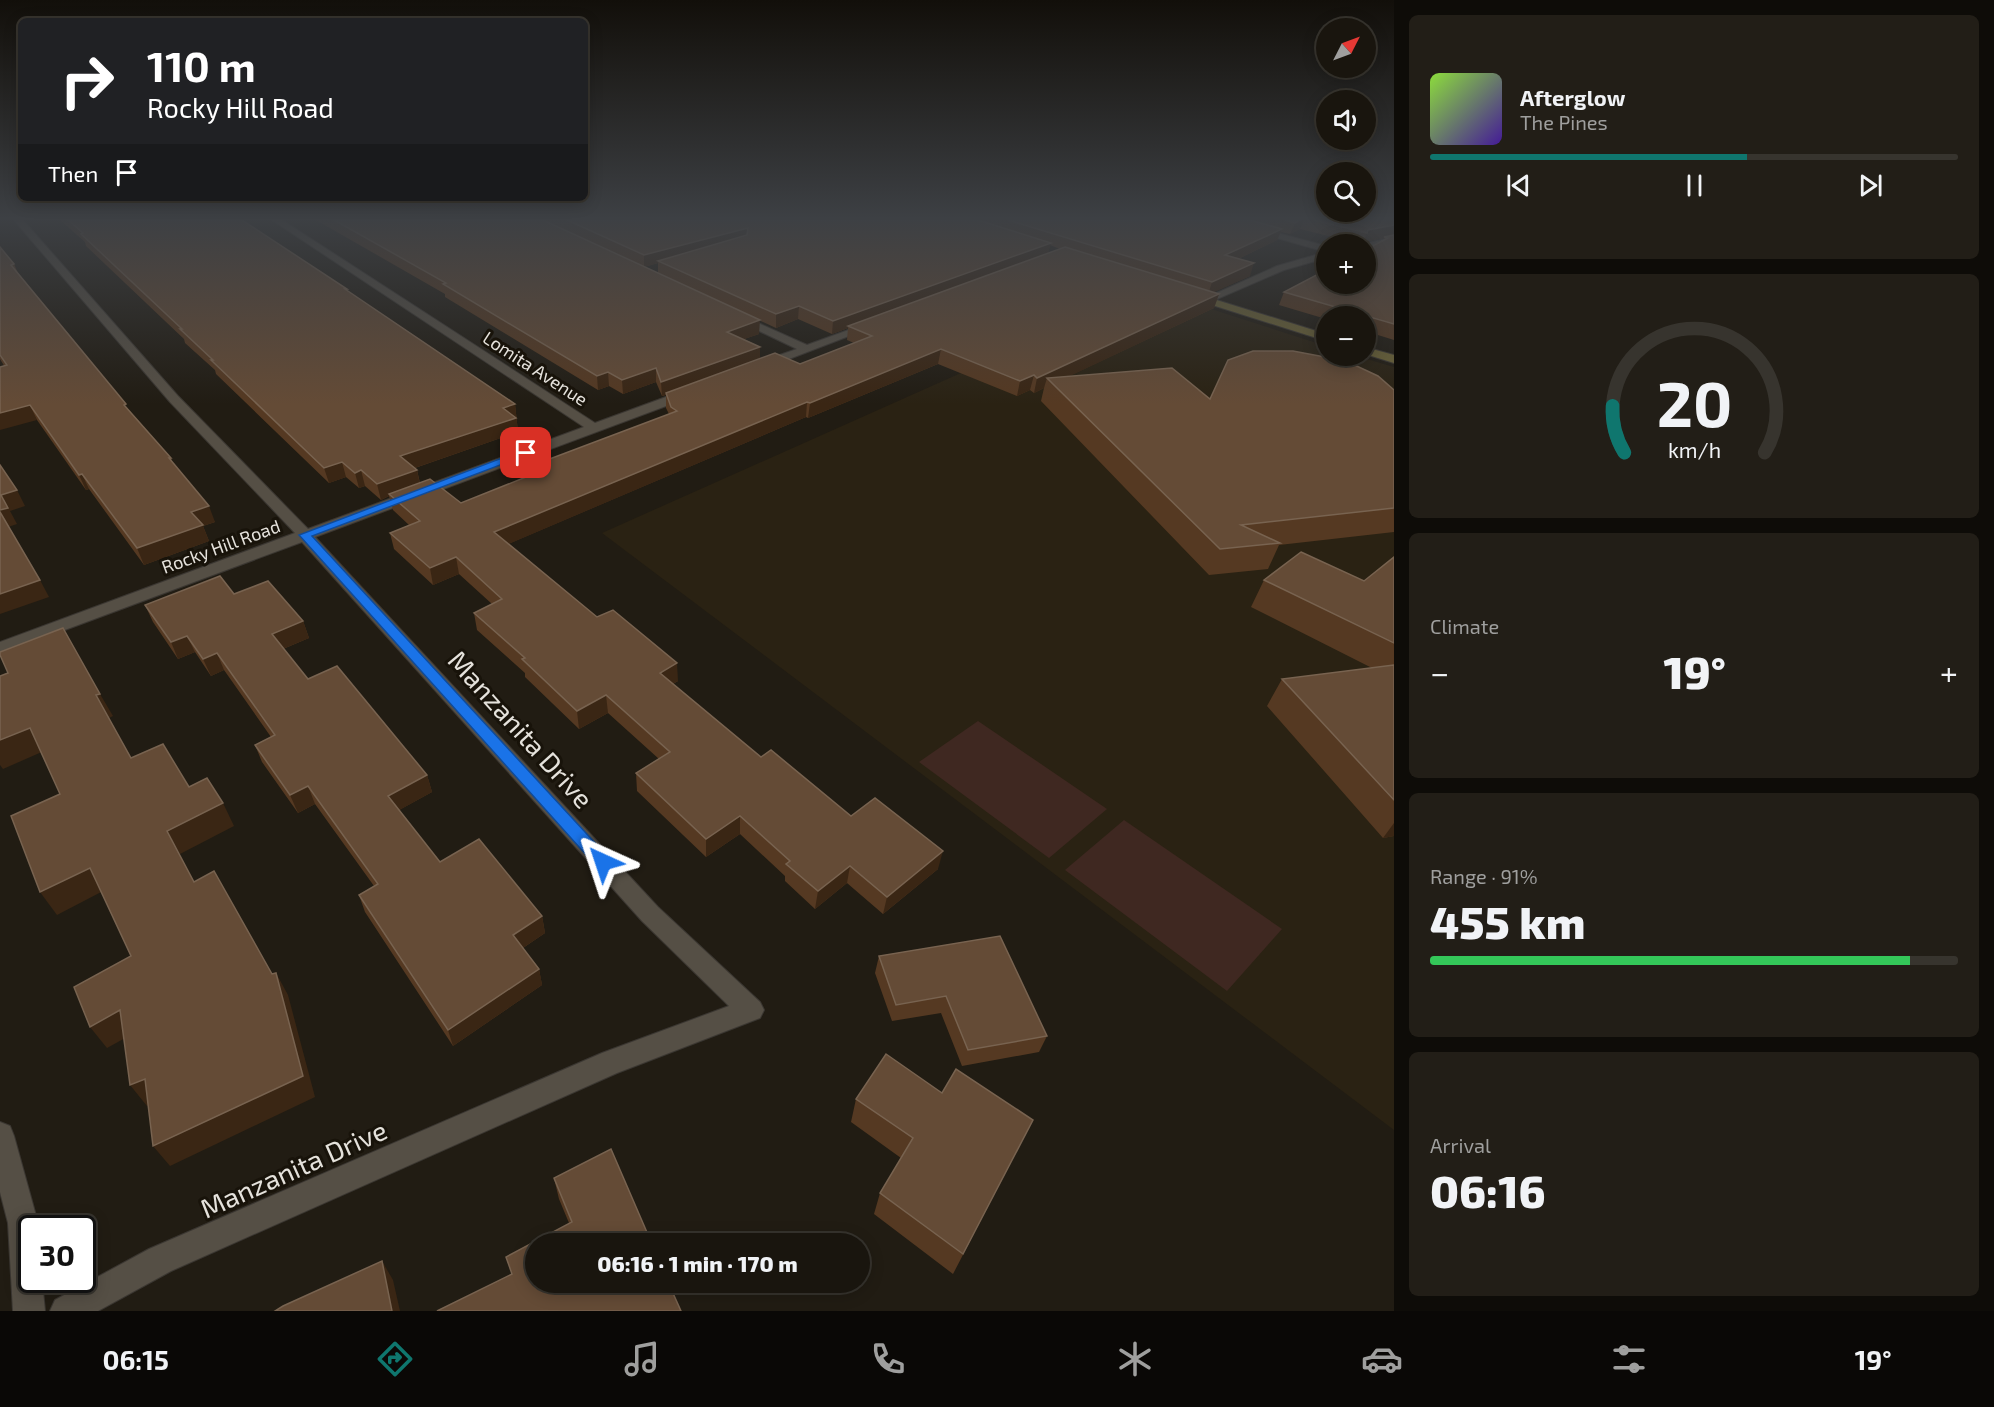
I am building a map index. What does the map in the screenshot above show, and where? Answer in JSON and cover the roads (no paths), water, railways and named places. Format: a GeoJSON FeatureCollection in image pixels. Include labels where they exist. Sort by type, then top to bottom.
{"type":"FeatureCollection","features":[{"type":"Feature","properties":{"kind":"street","name":"Manzanita Drive"},"geometry":{"type":"LineString","coordinates":[[66,1311],[160,1260],[612,1062],[751,1010],[650,914],[305,535],[174,399],[71,281]]}},
{"type":"Feature","properties":{"kind":"street","name":"Lomita Avenue"},"geometry":{"type":"LineString","coordinates":[[370,281],[594,428]]}},
{"type":"Feature","properties":{"kind":"street"},"geometry":{"type":"LineString","coordinates":[[1206,300],[1248,281]]}},
{"type":"Feature","properties":{"kind":"street"},"geometry":{"type":"LineString","coordinates":[[1184,293],[1316,335]]}},
{"type":"Feature","properties":{"kind":"street"},"geometry":{"type":"LineString","coordinates":[[729,313],[807,349]]}},
{"type":"Feature","properties":{"kind":"street"},"geometry":{"type":"LineString","coordinates":[[751,370],[883,321]]}},
{"type":"Feature","properties":{"kind":"street"},"geometry":{"type":"LineString","coordinates":[[1376,353],[1394,359]]}},
{"type":"Feature","properties":{"kind":"street","name":"Rocky Hill Road"},"geometry":{"type":"LineString","coordinates":[[0,648],[706,386]]}},
{"type":"Feature","properties":{"kind":"street"},"geometry":{"type":"LineString","coordinates":[[0,1136],[23,1223],[29,1311]]}}]}
